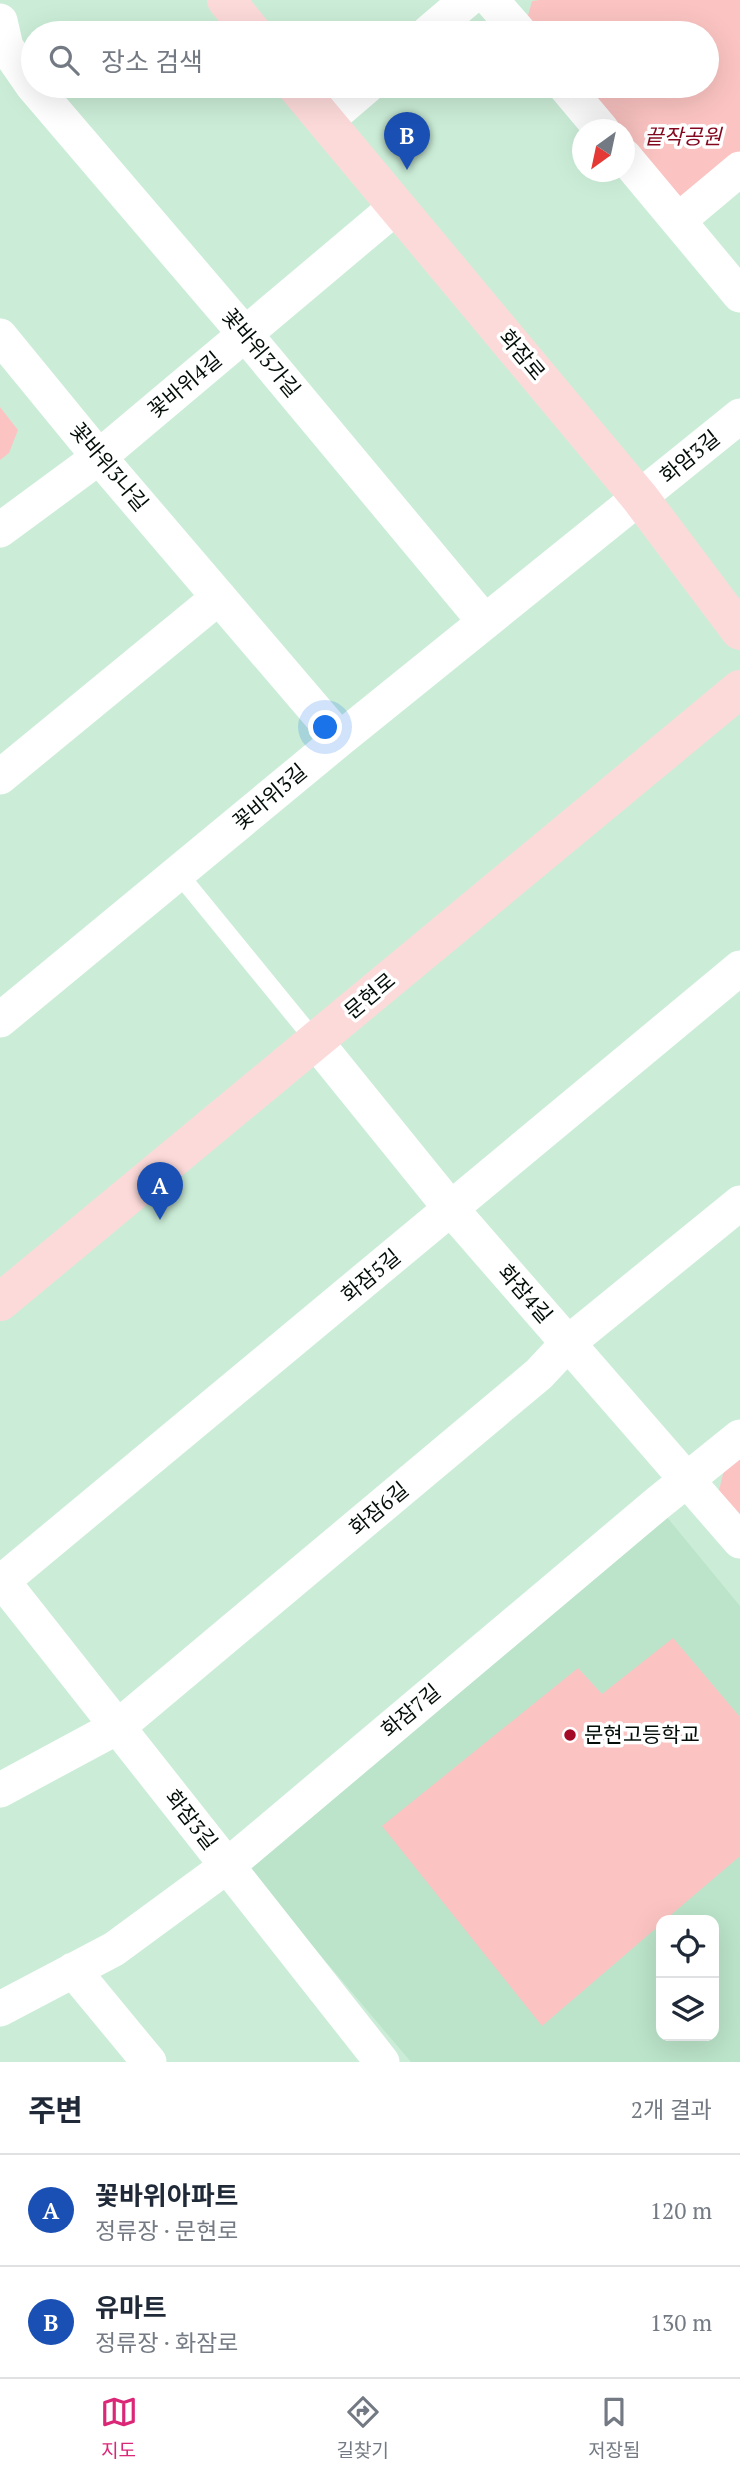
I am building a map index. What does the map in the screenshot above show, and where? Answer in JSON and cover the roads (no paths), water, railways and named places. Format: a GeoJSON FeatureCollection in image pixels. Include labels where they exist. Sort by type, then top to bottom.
{"type":"FeatureCollection","features":[{"type":"Feature","properties":{"kind":"street"},"geometry":{"type":"LineString","coordinates":[[226,0],[243,21]]}},
{"type":"Feature","properties":{"kind":"street"},"geometry":{"type":"LineString","coordinates":[[442,21],[467,0]]}},
{"type":"Feature","properties":{"kind":"street"},"geometry":{"type":"LineString","coordinates":[[491,0],[509,21]]}},
{"type":"Feature","properties":{"kind":"street","name":"꽃바위3가길"},"geometry":{"type":"LineString","coordinates":[[0,21],[6,47],[21,69]]}},
{"type":"Feature","properties":{"kind":"street","name":"꽃바위3가길"},"geometry":{"type":"LineString","coordinates":[[43,98],[245,334],[485,622]]}},
{"type":"Feature","properties":{"kind":"street","name":"화잠로"},"geometry":{"type":"LineString","coordinates":[[306,98],[640,498],[740,631]]}},
{"type":"Feature","properties":{"kind":"street"},"geometry":{"type":"LineString","coordinates":[[325,122],[353,98]]}},
{"type":"Feature","properties":{"kind":"street"},"geometry":{"type":"LineString","coordinates":[[575,98],[593,119]]}},
{"type":"Feature","properties":{"kind":"street"},"geometry":{"type":"LineString","coordinates":[[635,168],[740,295]]}},
{"type":"Feature","properties":{"kind":"street"},"geometry":{"type":"LineString","coordinates":[[679,220],[740,169]]}},
{"type":"Feature","properties":{"kind":"street","name":"꽃바위4길"},"geometry":{"type":"LineString","coordinates":[[0,530],[99,457],[397,205]]}},
{"type":"Feature","properties":{"kind":"street","name":"꽃바위3나길"},"geometry":{"type":"LineString","coordinates":[[0,336],[99,457],[340,739]]}},
{"type":"Feature","properties":{"kind":"street","name":"화암3길"},"geometry":{"type":"LineString","coordinates":[[640,498],[740,416]]}},
{"type":"Feature","properties":{"kind":"street","name":"꽃바위3길"},"geometry":{"type":"LineString","coordinates":[[0,1020],[340,739],[640,498]]}},
{"type":"Feature","properties":{"kind":"street"},"geometry":{"type":"LineString","coordinates":[[0,776],[219,597]]}},
{"type":"Feature","properties":{"kind":"street","name":"문현로"},"geometry":{"type":"LineString","coordinates":[[0,1302],[740,689]]}},
{"type":"Feature","properties":{"kind":"street","name":"화잠5길"},"geometry":{"type":"LineString","coordinates":[[1,1580],[452,1210],[740,968]]}},
{"type":"Feature","properties":{"kind":"street","name":"화잠4길"},"geometry":{"type":"LineString","coordinates":[[316,1042],[452,1210],[740,1541]]}},
{"type":"Feature","properties":{"kind":"street","name":"화잠6길"},"geometry":{"type":"LineString","coordinates":[[0,1790],[119,1726],[540,1374],[568,1343],[740,1203]]}},
{"type":"Feature","properties":{"kind":"street","name":"화잠7길"},"geometry":{"type":"LineString","coordinates":[[0,2009],[114,1949],[227,1866],[740,1437]]}},
{"type":"Feature","properties":{"kind":"street","name":"화잠3길"},"geometry":{"type":"LineString","coordinates":[[1,1580],[382,2062]]}},
{"type":"Feature","properties":{"kind":"street"},"geometry":{"type":"LineString","coordinates":[[73,1970],[149,2062]]}},
{"type":"Feature","properties":{"kind":"lane"},"geometry":{"type":"LineString","coordinates":[[178,873],[316,1042]]}},
{"type":"Feature","properties":{"kind":"place","name":"유마트"},"geometry":{"type":"Point","coordinates":[407,170]}},
{"type":"Feature","properties":{"kind":"place","name":"꽃바위아파트"},"geometry":{"type":"Point","coordinates":[160,1220]}},
{"type":"Feature","properties":{"kind":"place","name":"문현고등학교"},"geometry":{"type":"Point","coordinates":[570,1735]}},
{"type":"Feature","properties":{"kind":"park label","name":"끝작공원"},"geometry":{"type":"Point","coordinates":[683,137]}}]}
